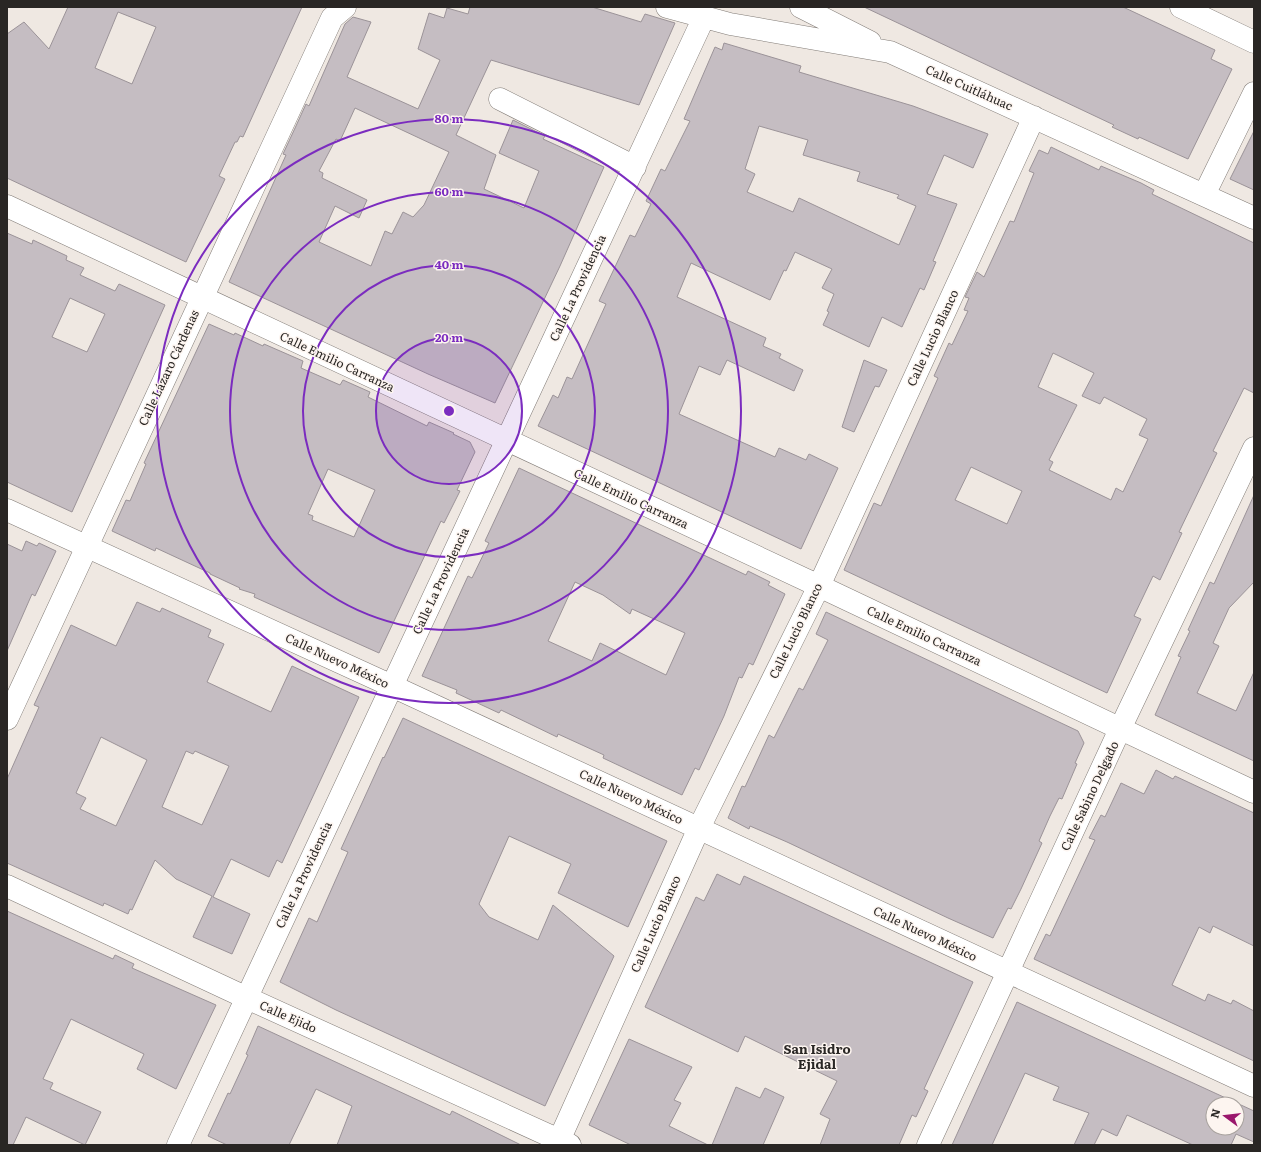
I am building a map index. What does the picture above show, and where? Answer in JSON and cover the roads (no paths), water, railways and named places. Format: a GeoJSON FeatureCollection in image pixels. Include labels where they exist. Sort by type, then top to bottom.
{"type":"FeatureCollection","features":[{"type":"Feature","properties":{"kind":"street","name":"Calle Cuitláhuac"},"geometry":{"type":"LineString","coordinates":[[667,7],[730,24],[890,52],[1254,218]]}},
{"type":"Feature","properties":{"kind":"street"},"geometry":{"type":"LineString","coordinates":[[801,7],[890,52]]}},
{"type":"Feature","properties":{"kind":"street"},"geometry":{"type":"LineString","coordinates":[[1181,7],[1254,42]]}},
{"type":"Feature","properties":{"kind":"street","name":"Calle Lázaro Cárdenas"},"geometry":{"type":"LineString","coordinates":[[7,719],[202,298],[338,12]]}},
{"type":"Feature","properties":{"kind":"street","name":"Calle La Providencia"},"geometry":{"type":"LineString","coordinates":[[178,1145],[704,17]]}},
{"type":"Feature","properties":{"kind":"street"},"geometry":{"type":"LineString","coordinates":[[1204,195],[1254,93]]}},
{"type":"Feature","properties":{"kind":"street"},"geometry":{"type":"LineString","coordinates":[[500,99],[635,167]]}},
{"type":"Feature","properties":{"kind":"street","name":"Calle Lucio Blanco"},"geometry":{"type":"LineString","coordinates":[[562,1143],[699,828],[819,586],[1034,117]]}},
{"type":"Feature","properties":{"kind":"street","name":"Calle Emilio Carranza"},"geometry":{"type":"LineString","coordinates":[[7,206],[506,441],[819,586],[1254,792]]}},
{"type":"Feature","properties":{"kind":"street","name":"Calle Sabino Delgado"},"geometry":{"type":"LineString","coordinates":[[928,1145],[1009,973],[1120,729],[1254,448]]}},
{"type":"Feature","properties":{"kind":"street","name":"Calle Nuevo México"},"geometry":{"type":"LineString","coordinates":[[7,510],[392,686],[1254,1086]]}},
{"type":"Feature","properties":{"kind":"street","name":"Calle Ejido"},"geometry":{"type":"LineString","coordinates":[[7,886],[562,1143]]}},
{"type":"Feature","properties":{"kind":"district","name":"San Isidro Ejidal"},"geometry":{"type":"Point","coordinates":[817,1056]}}]}
